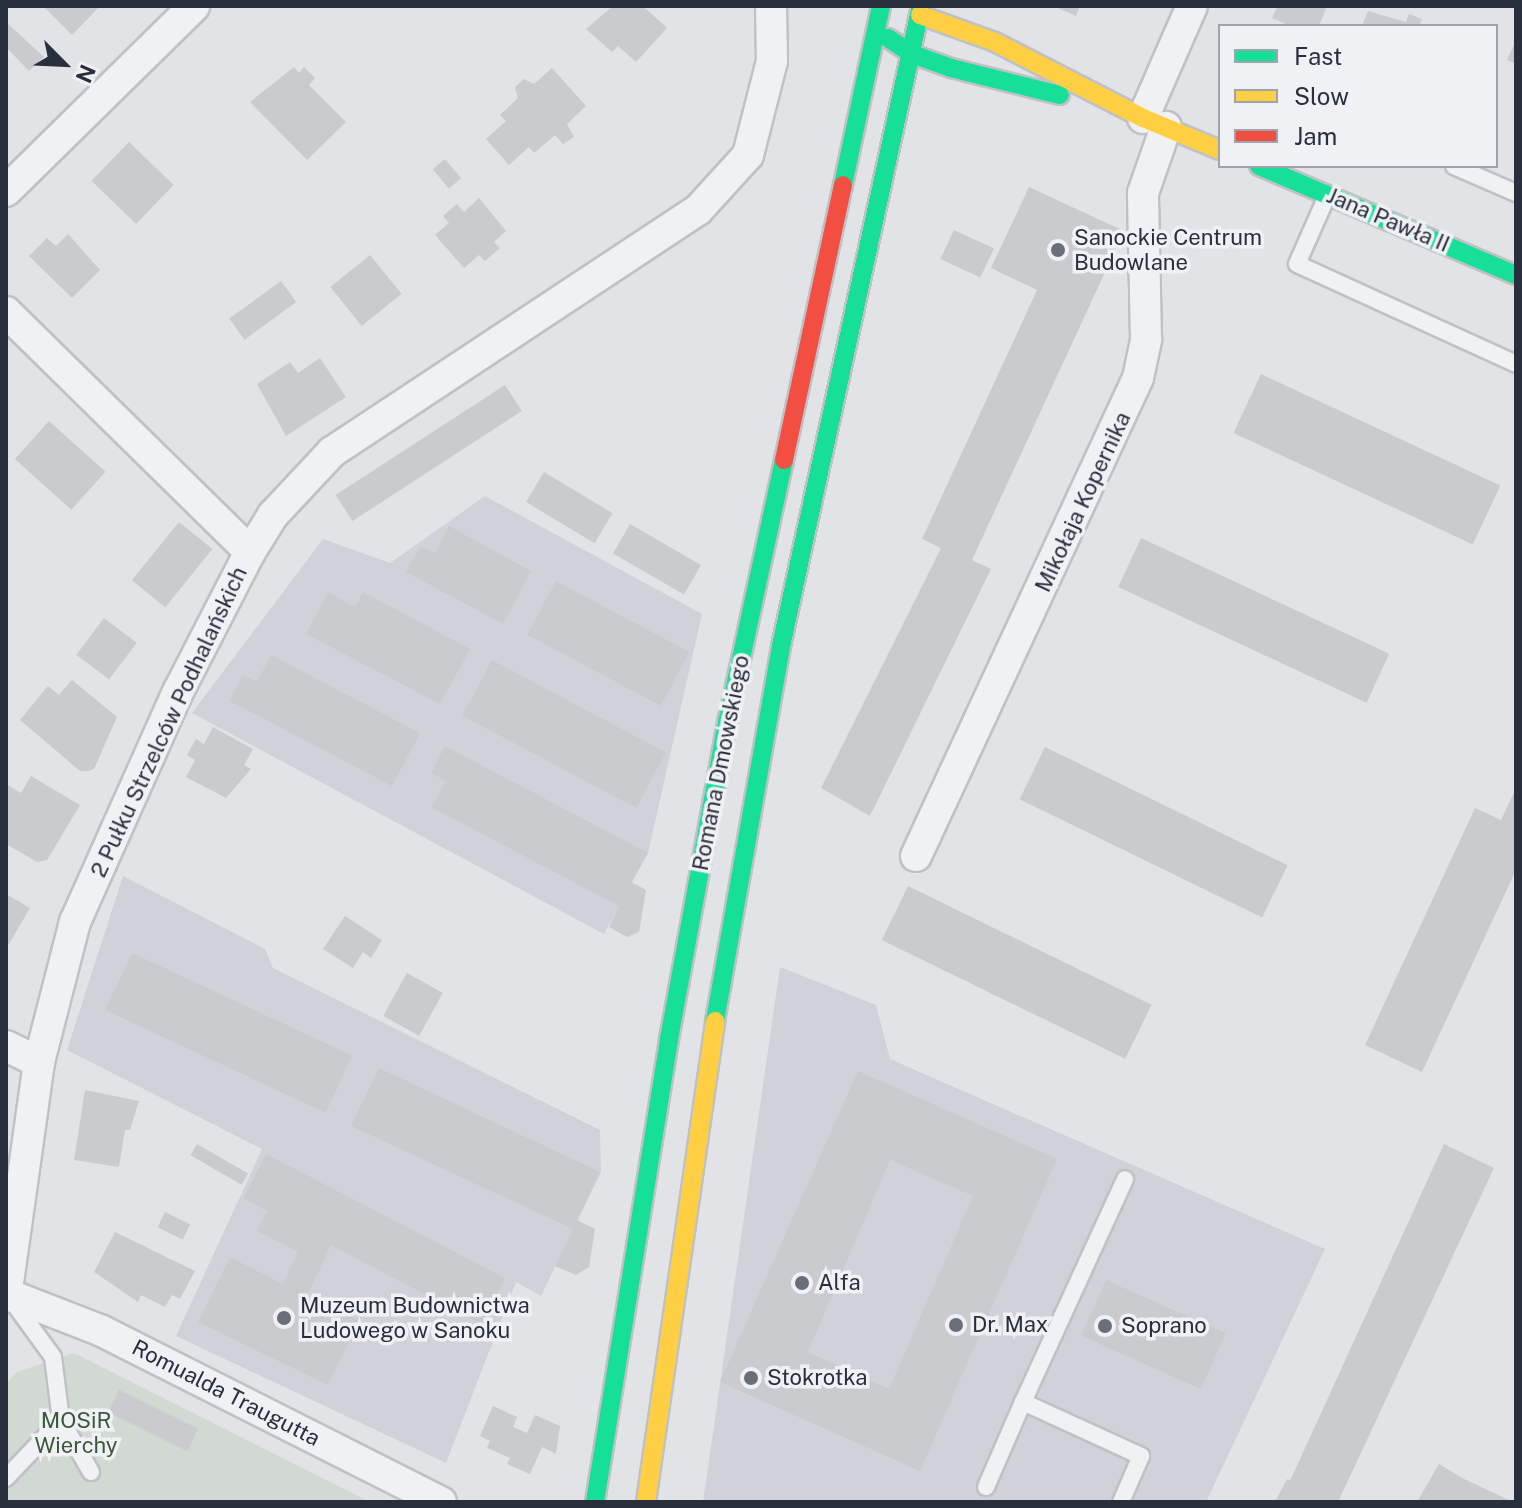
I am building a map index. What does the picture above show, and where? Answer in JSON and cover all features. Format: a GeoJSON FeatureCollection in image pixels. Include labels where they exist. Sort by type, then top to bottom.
{"type":"FeatureCollection","features":[{"type":"Feature","properties":{"kind":"main road","name":"Romana Dmowskiego"},"geometry":{"type":"LineString","coordinates":[[595,1502],[669,1039],[728,719],[881,6]]}},
{"type":"Feature","properties":{"kind":"main road","name":"Romana Dmowskiego"},"geometry":{"type":"LineString","coordinates":[[646,1502],[731,913],[781,646],[920,11]]}},
{"type":"Feature","properties":{"kind":"main road"},"geometry":{"type":"LineString","coordinates":[[876,30],[920,11],[995,42],[1154,123],[1218,149]]}},
{"type":"Feature","properties":{"kind":"main road"},"geometry":{"type":"LineString","coordinates":[[876,30],[912,54],[1154,123]]}},
{"type":"Feature","properties":{"kind":"main road","name":"Jana Pawła II"},"geometry":{"type":"LineString","coordinates":[[1265,168],[1325,188],[1516,275]]}},
{"type":"Feature","properties":{"kind":"street","name":"2 Pułku Strzelców Podhalańskich"},"geometry":{"type":"LineString","coordinates":[[6,1295],[39,1062],[75,922],[179,690],[250,552],[273,515],[332,452],[698,210],[748,155],[772,61],[771,6]]}},
{"type":"Feature","properties":{"kind":"street","name":"Mikołaja Kopernika"},"geometry":{"type":"LineString","coordinates":[[916,856],[1138,378],[1146,339],[1143,193],[1154,123],[1192,6]]}},
{"type":"Feature","properties":{"kind":"street"},"geometry":{"type":"LineString","coordinates":[[6,191],[182,10]]}},
{"type":"Feature","properties":{"kind":"street"},"geometry":{"type":"LineString","coordinates":[[6,312],[250,552]]}},
{"type":"Feature","properties":{"kind":"street"},"geometry":{"type":"LineString","coordinates":[[6,1046],[39,1062]]}},
{"type":"Feature","properties":{"kind":"street","name":"Romualda Traugutta"},"geometry":{"type":"LineString","coordinates":[[6,1295],[100,1330],[441,1502]]}},
{"type":"Feature","properties":{"kind":"lane"},"geometry":{"type":"LineString","coordinates":[[1459,168],[1516,193]]}},
{"type":"Feature","properties":{"kind":"lane"},"geometry":{"type":"LineString","coordinates":[[1325,188],[1297,264],[1516,364]]}},
{"type":"Feature","properties":{"kind":"lane"},"geometry":{"type":"LineString","coordinates":[[986,1487],[1125,1179]]}},
{"type":"Feature","properties":{"kind":"lane"},"geometry":{"type":"LineString","coordinates":[[6,1295],[53,1357],[61,1420],[91,1472]]}},
{"type":"Feature","properties":{"kind":"lane"},"geometry":{"type":"LineString","coordinates":[[1023,1402],[1141,1456],[1121,1502]]}},
{"type":"Feature","properties":{"kind":"lane"},"geometry":{"type":"LineString","coordinates":[[6,1478],[61,1420]]}},
{"type":"Feature","properties":{"kind":"shaded area"},"geometry":{"type":"Polygon","coordinates":[[[485,496],[702,614],[648,853],[604,934],[192,713],[323,539],[390,563],[485,496]]]}},
{"type":"Feature","properties":{"kind":"shaded area"},"geometry":{"type":"Polygon","coordinates":[[[123,876],[265,949],[273,968],[600,1130],[601,1172],[541,1296],[516,1282],[446,1463],[176,1336],[262,1149],[67,1050],[123,876]]]}},
{"type":"Feature","properties":{"kind":"shaded area"},"geometry":{"type":"Polygon","coordinates":[[[780,967],[876,1005],[890,1059],[1325,1249],[1206,1502],[703,1502],[780,967]]]}},
{"type":"Feature","properties":{"kind":"green space","name":"MOSiR Wierchy"},"geometry":{"type":"Polygon","coordinates":[[[74,1353],[370,1502],[6,1502],[6,1384],[17,1372],[74,1353]]]}},
{"type":"Feature","properties":{"kind":"building"},"geometry":{"type":"Polygon","coordinates":[[[43,6],[100,6],[72,35],[43,6]]]}},
{"type":"Feature","properties":{"kind":"building"},"geometry":{"type":"Polygon","coordinates":[[[613,6],[643,6],[667,28],[636,62],[618,46],[612,52],[586,29],[613,6]]]}},
{"type":"Feature","properties":{"kind":"building"},"geometry":{"type":"Polygon","coordinates":[[[1053,6],[1080,6],[1076,16],[1053,6]]]}},
{"type":"Feature","properties":{"kind":"building"},"geometry":{"type":"Polygon","coordinates":[[[1278,6],[1327,6],[1320,24],[1286,24],[1272,18],[1278,6]]]}},
{"type":"Feature","properties":{"kind":"building"},"geometry":{"type":"Polygon","coordinates":[[[1368,11],[1406,22],[1409,14],[1422,19],[1420,24],[1363,24],[1368,11]]]}},
{"type":"Feature","properties":{"kind":"building"},"geometry":{"type":"Polygon","coordinates":[[[6,22],[44,57],[29,71],[6,47],[6,22]]]}},
{"type":"Feature","properties":{"kind":"building"},"geometry":{"type":"Polygon","coordinates":[[[1516,40],[1516,64],[1507,60],[1516,40]]]}},
{"type":"Feature","properties":{"kind":"building"},"geometry":{"type":"Polygon","coordinates":[[[294,67],[299,73],[304,67],[315,78],[309,85],[346,122],[307,160],[250,102],[294,67]]]}},
{"type":"Feature","properties":{"kind":"building"},"geometry":{"type":"Polygon","coordinates":[[[552,68],[586,106],[567,124],[574,137],[563,144],[555,135],[534,153],[529,147],[509,165],[486,139],[506,121],[500,115],[518,98],[515,87],[524,79],[534,84],[552,68]]]}},
{"type":"Feature","properties":{"kind":"building"},"geometry":{"type":"Polygon","coordinates":[[[129,142],[174,185],[136,224],[91,181],[129,142]]]}},
{"type":"Feature","properties":{"kind":"building"},"geometry":{"type":"Polygon","coordinates":[[[445,159],[461,178],[449,188],[433,169],[445,159]]]}},
{"type":"Feature","properties":{"kind":"building"},"geometry":{"type":"Polygon","coordinates":[[[1029,187],[1124,231],[972,560],[991,569],[870,816],[821,788],[941,548],[922,539],[1037,290],[991,268],[1029,187]]]}},
{"type":"Feature","properties":{"kind":"building"},"geometry":{"type":"Polygon","coordinates":[[[479,198],[506,231],[494,242],[500,248],[485,261],[479,255],[464,268],[435,235],[449,223],[443,216],[457,204],[464,212],[479,198]]]}},
{"type":"Feature","properties":{"kind":"building"},"geometry":{"type":"Polygon","coordinates":[[[954,230],[994,249],[980,278],[940,259],[954,230]]]}},
{"type":"Feature","properties":{"kind":"building"},"geometry":{"type":"Polygon","coordinates":[[[68,234],[100,270],[72,298],[29,256],[47,238],[56,246],[68,234]]]}},
{"type":"Feature","properties":{"kind":"building"},"geometry":{"type":"Polygon","coordinates":[[[370,255],[401,294],[362,326],[330,287],[370,255]]]}},
{"type":"Feature","properties":{"kind":"building"},"geometry":{"type":"Polygon","coordinates":[[[281,281],[296,302],[245,340],[229,319],[281,281]]]}},
{"type":"Feature","properties":{"kind":"building"},"geometry":{"type":"Polygon","coordinates":[[[320,358],[346,397],[286,436],[257,384],[290,362],[298,373],[320,358]]]}},
{"type":"Feature","properties":{"kind":"building"},"geometry":{"type":"Polygon","coordinates":[[[1261,374],[1500,486],[1473,544],[1234,433],[1261,374]]]}},
{"type":"Feature","properties":{"kind":"building"},"geometry":{"type":"Polygon","coordinates":[[[505,385],[522,411],[352,521],[336,495],[505,385]]]}},
{"type":"Feature","properties":{"kind":"building"},"geometry":{"type":"Polygon","coordinates":[[[49,421],[105,472],[71,510],[15,459],[49,421]]]}},
{"type":"Feature","properties":{"kind":"building"},"geometry":{"type":"Polygon","coordinates":[[[544,472],[613,513],[595,543],[526,502],[544,472]]]}},
{"type":"Feature","properties":{"kind":"building"},"geometry":{"type":"Polygon","coordinates":[[[179,522],[212,549],[165,607],[132,580],[179,522]]]}},
{"type":"Feature","properties":{"kind":"building"},"geometry":{"type":"Polygon","coordinates":[[[630,524],[701,565],[684,594],[613,553],[630,524]]]}},
{"type":"Feature","properties":{"kind":"building"},"geometry":{"type":"Polygon","coordinates":[[[449,526],[531,571],[503,624],[406,572],[421,546],[435,553],[449,526]]]}},
{"type":"Feature","properties":{"kind":"building"},"geometry":{"type":"Polygon","coordinates":[[[1141,538],[1389,654],[1367,703],[1118,587],[1141,538]]]}},
{"type":"Feature","properties":{"kind":"building"},"geometry":{"type":"Polygon","coordinates":[[[556,581],[689,652],[661,706],[527,635],[556,581]]]}},
{"type":"Feature","properties":{"kind":"building"},"geometry":{"type":"Polygon","coordinates":[[[328,592],[355,607],[363,592],[470,649],[440,704],[306,634],[328,592]]]}},
{"type":"Feature","properties":{"kind":"building"},"geometry":{"type":"Polygon","coordinates":[[[104,618],[137,643],[109,679],[76,655],[104,618]]]}},
{"type":"Feature","properties":{"kind":"building"},"geometry":{"type":"Polygon","coordinates":[[[271,655],[420,733],[392,786],[230,701],[243,675],[257,682],[271,655]]]}},
{"type":"Feature","properties":{"kind":"building"},"geometry":{"type":"Polygon","coordinates":[[[492,660],[666,752],[636,808],[462,716],[492,660]]]}},
{"type":"Feature","properties":{"kind":"building"},"geometry":{"type":"Polygon","coordinates":[[[72,680],[117,717],[94,769],[88,771],[80,771],[20,720],[48,686],[59,695],[72,680]]]}},
{"type":"Feature","properties":{"kind":"building"},"geometry":{"type":"Polygon","coordinates":[[[213,727],[253,749],[244,765],[251,769],[226,798],[186,777],[195,760],[187,755],[196,739],[204,744],[213,727]]]}},
{"type":"Feature","properties":{"kind":"building"},"geometry":{"type":"Polygon","coordinates":[[[445,746],[648,853],[631,882],[646,890],[639,932],[627,937],[609,927],[619,906],[431,807],[446,781],[431,773],[445,746]]]}},
{"type":"Feature","properties":{"kind":"building"},"geometry":{"type":"Polygon","coordinates":[[[1045,747],[1288,865],[1262,917],[1020,799],[1045,747]]]}},
{"type":"Feature","properties":{"kind":"building"},"geometry":{"type":"Polygon","coordinates":[[[31,776],[80,805],[47,860],[37,862],[6,844],[6,784],[21,793],[31,776]]]}},
{"type":"Feature","properties":{"kind":"building"},"geometry":{"type":"Polygon","coordinates":[[[1516,788],[1516,870],[1422,1072],[1365,1045],[1475,808],[1501,820],[1516,788]]]}},
{"type":"Feature","properties":{"kind":"building"},"geometry":{"type":"Polygon","coordinates":[[[908,886],[1152,1005],[1125,1059],[882,940],[908,886]]]}},
{"type":"Feature","properties":{"kind":"building"},"geometry":{"type":"Polygon","coordinates":[[[6,894],[30,908],[6,949],[6,894]]]}},
{"type":"Feature","properties":{"kind":"building"},"geometry":{"type":"Polygon","coordinates":[[[345,916],[382,940],[371,958],[363,952],[353,968],[323,949],[345,916]]]}},
{"type":"Feature","properties":{"kind":"building"},"geometry":{"type":"Polygon","coordinates":[[[132,953],[352,1056],[326,1113],[105,1010],[132,953]]]}},
{"type":"Feature","properties":{"kind":"building"},"geometry":{"type":"Polygon","coordinates":[[[407,973],[443,993],[419,1036],[383,1016],[407,973]]]}},
{"type":"Feature","properties":{"kind":"building"},"geometry":{"type":"Polygon","coordinates":[[[379,1068],[600,1172],[577,1220],[595,1229],[589,1267],[576,1275],[555,1266],[573,1229],[351,1126],[379,1068]]]}},
{"type":"Feature","properties":{"kind":"building","name":"Alfa"},"geometry":{"type":"Polygon","coordinates":[[[858,1071],[1057,1159],[920,1471],[720,1382],[858,1071]],[[890,1160],[808,1352],[889,1389],[973,1196],[890,1160]]]}},
{"type":"Feature","properties":{"kind":"building"},"geometry":{"type":"Polygon","coordinates":[[[85,1090],[139,1101],[130,1130],[125,1130],[119,1167],[74,1160],[85,1090]]]}},
{"type":"Feature","properties":{"kind":"building"},"geometry":{"type":"Polygon","coordinates":[[[197,1144],[248,1174],[242,1185],[190,1155],[197,1144]]]}},
{"type":"Feature","properties":{"kind":"building"},"geometry":{"type":"Polygon","coordinates":[[[1444,1144],[1494,1168],[1338,1502],[1275,1502],[1287,1479],[1290,1481],[1444,1144]]]}},
{"type":"Feature","properties":{"kind":"building"},"geometry":{"type":"Polygon","coordinates":[[[266,1154],[505,1278],[481,1324],[331,1245],[307,1296],[359,1321],[328,1385],[198,1322],[230,1257],[283,1284],[298,1252],[257,1231],[267,1211],[243,1198],[266,1154]]]}},
{"type":"Feature","properties":{"kind":"building"},"geometry":{"type":"Polygon","coordinates":[[[165,1212],[190,1224],[183,1240],[158,1227],[165,1212]]]}},
{"type":"Feature","properties":{"kind":"building"},"geometry":{"type":"Polygon","coordinates":[[[115,1232],[195,1271],[180,1299],[172,1295],[165,1307],[141,1295],[138,1302],[94,1272],[115,1232]]]}},
{"type":"Feature","properties":{"kind":"building"},"geometry":{"type":"Polygon","coordinates":[[[1106,1280],[1226,1333],[1201,1389],[1081,1336],[1106,1280]]]}},
{"type":"Feature","properties":{"kind":"building"},"geometry":{"type":"Polygon","coordinates":[[[119,1390],[198,1429],[187,1451],[108,1412],[119,1390]]]}},
{"type":"Feature","properties":{"kind":"building"},"geometry":{"type":"Polygon","coordinates":[[[493,1406],[517,1417],[513,1427],[527,1433],[535,1415],[560,1426],[556,1454],[542,1447],[530,1474],[507,1464],[510,1458],[487,1448],[490,1441],[480,1436],[493,1406]]]}},
{"type":"Feature","properties":{"kind":"building"},"geometry":{"type":"Polygon","coordinates":[[[1439,1464],[1462,1478],[1513,1502],[1417,1502],[1439,1464]]]}},
{"type":"Feature","properties":{"kind":"traffic: fast"},"geometry":{"type":"LineString","coordinates":[[843,185],[881,6]]}},
{"type":"Feature","properties":{"kind":"traffic: fast"},"geometry":{"type":"LineString","coordinates":[[715,1021],[781,646],[921,6]]}},
{"type":"Feature","properties":{"kind":"traffic: fast"},"geometry":{"type":"LineString","coordinates":[[888,38],[912,54],[951,68],[1060,95]]}},
{"type":"Feature","properties":{"kind":"traffic: fast"},"geometry":{"type":"LineString","coordinates":[[1264,168],[1516,275]]}},
{"type":"Feature","properties":{"kind":"traffic: fast"},"geometry":{"type":"LineString","coordinates":[[595,1502],[669,1039],[728,719],[784,460]]}},
{"type":"Feature","properties":{"kind":"traffic: slow"},"geometry":{"type":"LineString","coordinates":[[920,15],[995,42],[1143,118],[1218,149]]}},
{"type":"Feature","properties":{"kind":"traffic: slow"},"geometry":{"type":"LineString","coordinates":[[646,1502],[715,1021]]}},
{"type":"Feature","properties":{"kind":"traffic: jam"},"geometry":{"type":"LineString","coordinates":[[784,460],[843,185]]}},
{"type":"Feature","properties":{"kind":"place","name":"Sanockie Centrum Budowlane"},"geometry":{"type":"Point","coordinates":[1058,250]}},
{"type":"Feature","properties":{"kind":"place","name":"Alfa"},"geometry":{"type":"Point","coordinates":[802,1283]}},
{"type":"Feature","properties":{"kind":"place","name":"Muzeum Budownictwa Ludowego w Sanoku"},"geometry":{"type":"Point","coordinates":[284,1318]}},
{"type":"Feature","properties":{"kind":"place","name":"Dr. Max"},"geometry":{"type":"Point","coordinates":[956,1325]}},
{"type":"Feature","properties":{"kind":"place","name":"Soprano"},"geometry":{"type":"Point","coordinates":[1105,1326]}},
{"type":"Feature","properties":{"kind":"place","name":"Stokrotka"},"geometry":{"type":"Point","coordinates":[751,1378]}}]}
